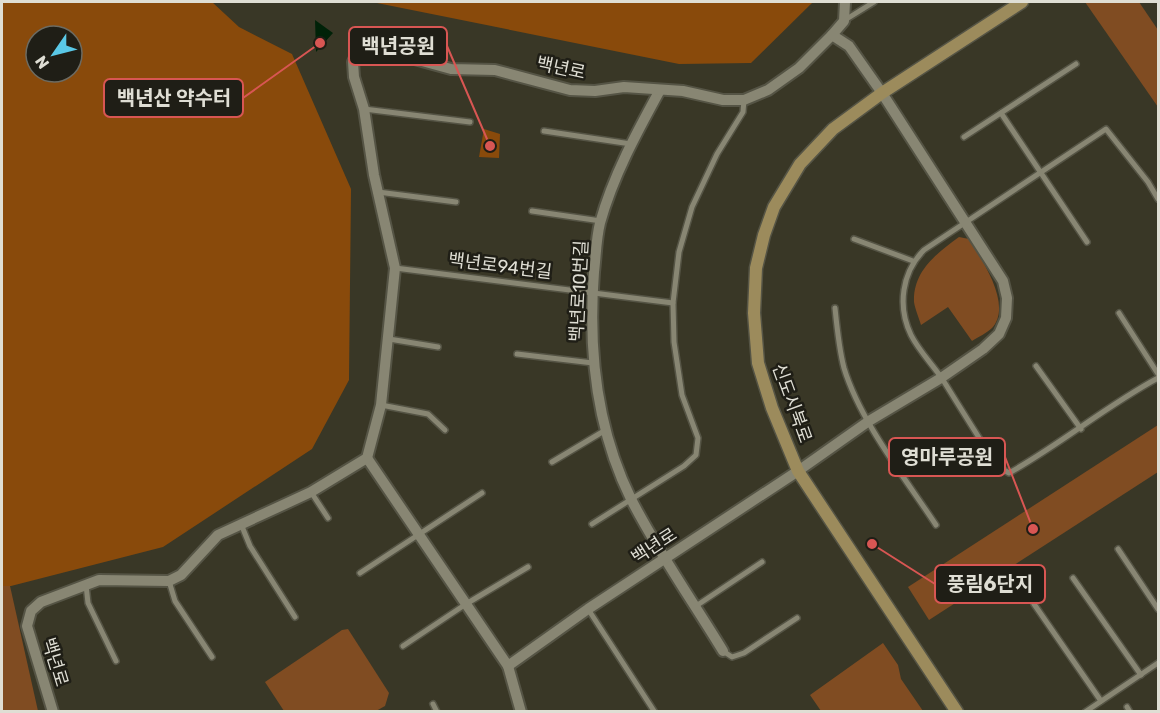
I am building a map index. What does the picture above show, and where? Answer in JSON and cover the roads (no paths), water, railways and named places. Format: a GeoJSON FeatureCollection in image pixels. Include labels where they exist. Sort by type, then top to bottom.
{"type":"FeatureCollection","features":[{"type":"Feature","properties":{"kind":"street"},"geometry":{"type":"LineString","coordinates":[[844,21],[845,2]]}},
{"type":"Feature","properties":{"kind":"street","name":"신도시북로"},"geometry":{"type":"LineString","coordinates":[[957,711],[798,471],[772,408],[758,363],[754,313],[756,268],[774,207],[800,164],[833,129],[882,93],[1022,2]]}},
{"type":"Feature","properties":{"kind":"street","name":"백년로"},"geometry":{"type":"LineString","coordinates":[[367,458],[381,405],[395,268],[374,175],[364,109],[354,78],[353,62],[357,53],[367,48],[382,50],[451,69],[495,70],[570,90],[595,91],[624,87],[683,91],[723,100],[744,100],[768,90],[799,68],[844,21]]}},
{"type":"Feature","properties":{"kind":"street"},"geometry":{"type":"LineString","coordinates":[[832,35],[849,45],[1003,281],[1007,298],[1006,318],[999,334],[983,349],[941,378]]}},
{"type":"Feature","properties":{"kind":"street","name":"백년로10번길"},"geometry":{"type":"LineString","coordinates":[[660,90],[631,144],[597,236],[593,293],[593,363],[604,430],[631,499],[664,559],[723,651]]}},
{"type":"Feature","properties":{"kind":"street","name":"백년로"},"geometry":{"type":"LineString","coordinates":[[508,666],[588,609],[869,422],[941,378]]}},
{"type":"Feature","properties":{"kind":"street"},"geometry":{"type":"LineString","coordinates":[[169,581],[181,575],[218,535],[311,492],[367,458],[508,666],[520,711]]}},
{"type":"Feature","properties":{"kind":"street","name":"백년로"},"geometry":{"type":"LineString","coordinates":[[52,711],[27,626],[30,611],[41,602],[99,580],[169,581]]}},
{"type":"Feature","properties":{"kind":"lane"},"geometry":{"type":"LineString","coordinates":[[844,21],[874,2]]}},
{"type":"Feature","properties":{"kind":"lane"},"geometry":{"type":"LineString","coordinates":[[964,137],[1076,64]]}},
{"type":"Feature","properties":{"kind":"lane"},"geometry":{"type":"LineString","coordinates":[[592,524],[684,466],[696,455],[698,438],[682,395],[674,342],[673,303],[679,252],[692,207],[717,154],[743,112],[744,100]]}},
{"type":"Feature","properties":{"kind":"lane"},"geometry":{"type":"LineString","coordinates":[[364,109],[470,122]]}},
{"type":"Feature","properties":{"kind":"lane"},"geometry":{"type":"LineString","coordinates":[[1001,113],[1087,242]]}},
{"type":"Feature","properties":{"kind":"lane"},"geometry":{"type":"LineString","coordinates":[[1158,199],[1148,182],[1106,129],[924,250],[913,261],[906,276],[902,298],[905,320],[912,336],[997,466],[1009,473],[1081,429],[1105,408],[1158,378]]}},
{"type":"Feature","properties":{"kind":"lane"},"geometry":{"type":"LineString","coordinates":[[544,131],[631,144]]}},
{"type":"Feature","properties":{"kind":"lane"},"geometry":{"type":"LineString","coordinates":[[378,192],[456,202]]}},
{"type":"Feature","properties":{"kind":"lane","name":"백년로10번길"},"geometry":{"type":"LineString","coordinates":[[532,211],[601,221]]}},
{"type":"Feature","properties":{"kind":"lane"},"geometry":{"type":"LineString","coordinates":[[854,239],[913,261]]}},
{"type":"Feature","properties":{"kind":"lane","name":"백년로94번길"},"geometry":{"type":"LineString","coordinates":[[395,268],[673,303]]}},
{"type":"Feature","properties":{"kind":"lane"},"geometry":{"type":"LineString","coordinates":[[835,308],[844,367],[852,390],[869,422],[936,525]]}},
{"type":"Feature","properties":{"kind":"lane"},"geometry":{"type":"LineString","coordinates":[[1119,313],[1158,374]]}},
{"type":"Feature","properties":{"kind":"lane"},"geometry":{"type":"LineString","coordinates":[[387,339],[438,346]]}},
{"type":"Feature","properties":{"kind":"lane","name":"백년로10번길"},"geometry":{"type":"LineString","coordinates":[[517,354],[593,363]]}},
{"type":"Feature","properties":{"kind":"lane"},"geometry":{"type":"LineString","coordinates":[[1036,366],[1081,429]]}},
{"type":"Feature","properties":{"kind":"lane"},"geometry":{"type":"LineString","coordinates":[[381,405],[428,414],[445,430]]}},
{"type":"Feature","properties":{"kind":"lane"},"geometry":{"type":"LineString","coordinates":[[552,462],[604,430]]}},
{"type":"Feature","properties":{"kind":"lane"},"geometry":{"type":"LineString","coordinates":[[311,492],[328,518]]}},
{"type":"Feature","properties":{"kind":"lane"},"geometry":{"type":"LineString","coordinates":[[360,573],[482,493]]}},
{"type":"Feature","properties":{"kind":"lane"},"geometry":{"type":"LineString","coordinates":[[241,524],[250,546],[295,617]]}},
{"type":"Feature","properties":{"kind":"lane"},"geometry":{"type":"LineString","coordinates":[[1118,549],[1158,609]]}},
{"type":"Feature","properties":{"kind":"lane"},"geometry":{"type":"LineString","coordinates":[[696,606],[762,562]]}},
{"type":"Feature","properties":{"kind":"lane"},"geometry":{"type":"LineString","coordinates":[[403,646],[466,604],[528,567]]}},
{"type":"Feature","properties":{"kind":"lane"},"geometry":{"type":"LineString","coordinates":[[1073,578],[1140,675]]}},
{"type":"Feature","properties":{"kind":"lane"},"geometry":{"type":"LineString","coordinates":[[169,581],[175,601],[212,657]]}},
{"type":"Feature","properties":{"kind":"lane"},"geometry":{"type":"LineString","coordinates":[[86,585],[88,603],[116,661]]}},
{"type":"Feature","properties":{"kind":"lane"},"geometry":{"type":"LineString","coordinates":[[1034,604],[1101,701]]}},
{"type":"Feature","properties":{"kind":"lane"},"geometry":{"type":"LineString","coordinates":[[588,609],[654,711]]}},
{"type":"Feature","properties":{"kind":"lane"},"geometry":{"type":"LineString","coordinates":[[723,651],[732,657],[744,653],[797,618]]}},
{"type":"Feature","properties":{"kind":"lane"},"geometry":{"type":"LineString","coordinates":[[1085,711],[1158,663]]}},
{"type":"Feature","properties":{"kind":"lane"},"geometry":{"type":"LineString","coordinates":[[433,704],[438,711]]}},
{"type":"Feature","properties":{"kind":"place","name":"백년산 약수터"},"geometry":{"type":"Point","coordinates":[320,43]}},
{"type":"Feature","properties":{"kind":"place","name":"백년공원"},"geometry":{"type":"Point","coordinates":[490,146]}},
{"type":"Feature","properties":{"kind":"place","name":"영마루공원"},"geometry":{"type":"Point","coordinates":[1033,529]}},
{"type":"Feature","properties":{"kind":"place","name":"풍림6단지"},"geometry":{"type":"Point","coordinates":[872,544]}}]}
